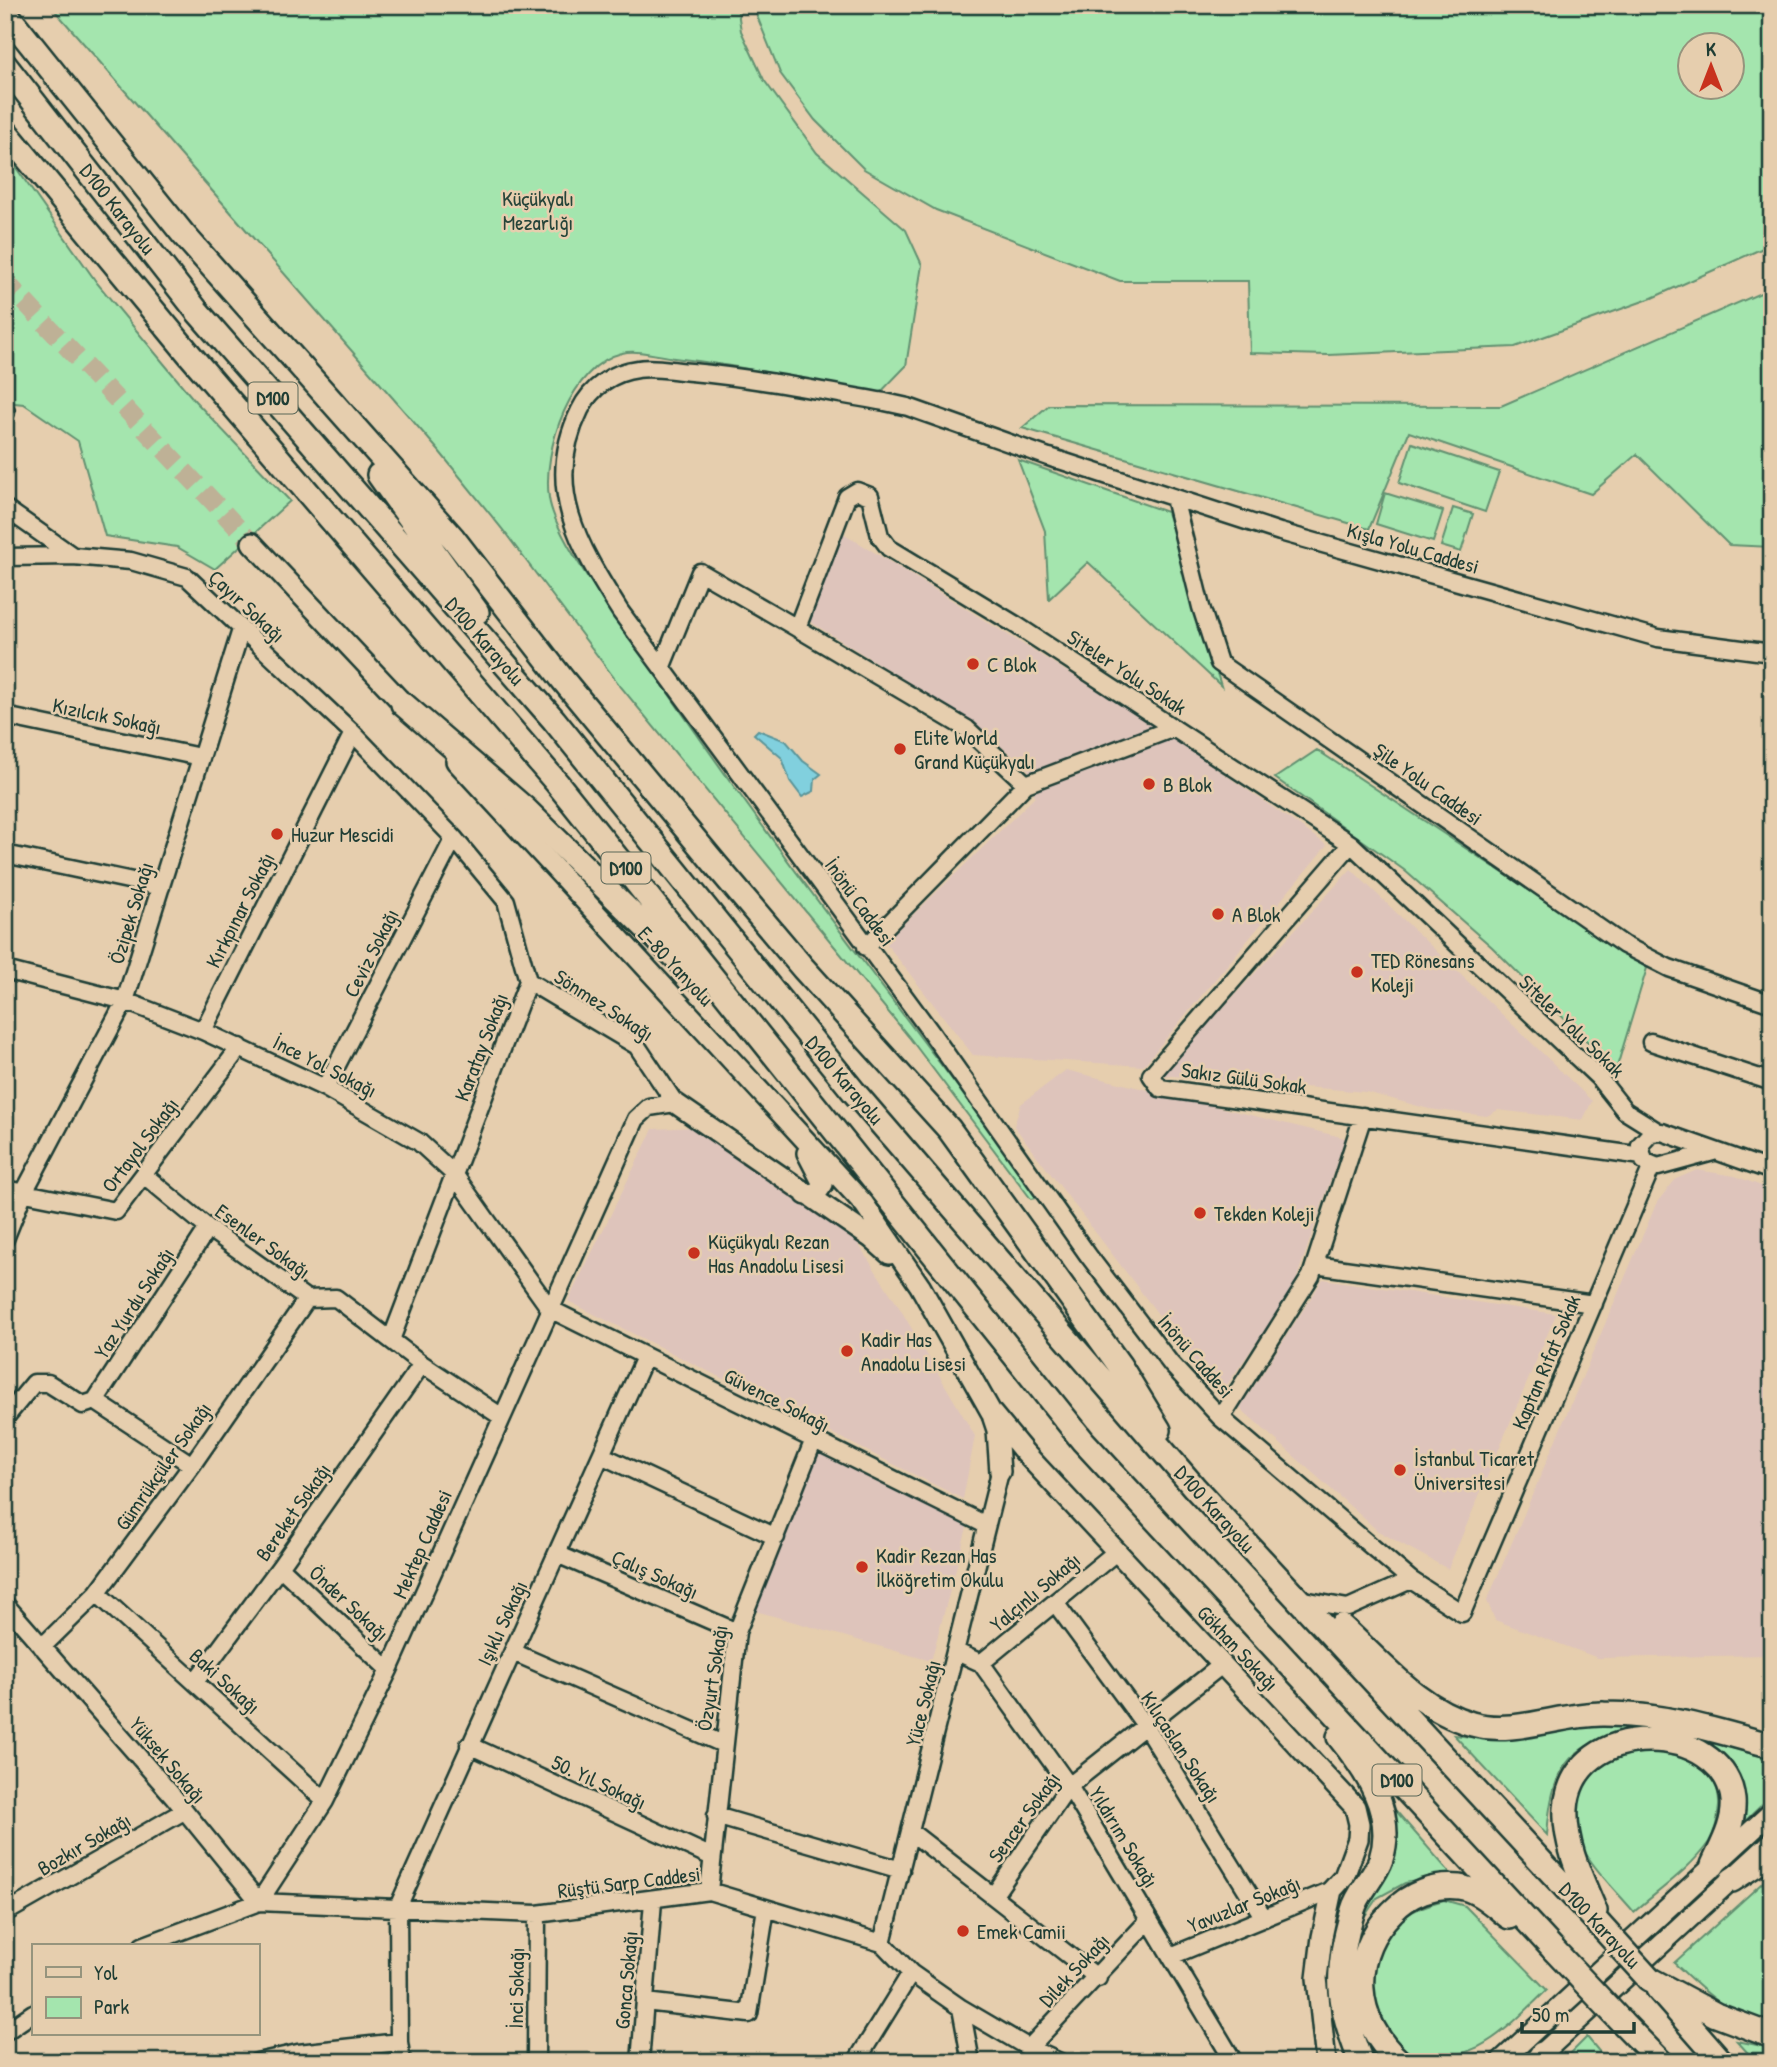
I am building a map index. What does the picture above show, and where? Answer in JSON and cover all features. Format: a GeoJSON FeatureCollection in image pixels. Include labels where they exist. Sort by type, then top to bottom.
{"type":"FeatureCollection","features":[{"type":"Feature","properties":{"kind":"highway"},"geometry":{"type":"LineString","coordinates":[[6,5],[37,54]]}},
{"type":"Feature","properties":{"kind":"highway"},"geometry":{"type":"LineString","coordinates":[[5,12],[183,234],[453,538],[563,680],[803,968],[948,1129],[1120,1366],[1194,1487]]}},
{"type":"Feature","properties":{"kind":"highway","name":"D100 Karayolu"},"geometry":{"type":"LineString","coordinates":[[5,65],[197,311],[554,720],[854,1092],[1194,1487],[1600,1924],[1722,2062]]}},
{"type":"Feature","properties":{"kind":"highway","name":"D100 Karayolu"},"geometry":{"type":"LineString","coordinates":[[5,131],[190,355],[557,783],[1083,1441],[1661,2062]]}},
{"type":"Feature","properties":{"kind":"highway"},"geometry":{"type":"LineString","coordinates":[[282,345],[394,494],[554,720]]}},
{"type":"Feature","properties":{"kind":"highway"},"geometry":{"type":"LineString","coordinates":[[403,704],[525,809],[772,1051]]}},
{"type":"Feature","properties":{"kind":"highway"},"geometry":{"type":"LineString","coordinates":[[1297,1598],[1336,1622],[1425,1702],[1473,1724],[1521,1726],[1567,1716],[1633,1715],[1700,1725],[1772,1746]]}},
{"type":"Feature","properties":{"kind":"highway"},"geometry":{"type":"LineString","coordinates":[[1241,1609],[1357,1759],[1375,1791],[1385,1824],[1381,1859],[1353,1907],[1341,1963],[1341,2005],[1361,2062]]}},
{"type":"Feature","properties":{"kind":"highway"},"geometry":{"type":"LineString","coordinates":[[1600,1924],[1576,1864],[1566,1810],[1577,1773],[1592,1756],[1606,1747],[1640,1741],[1682,1745],[1703,1754],[1717,1765],[1727,1780],[1733,1798],[1733,1814],[1713,1865]]}},
{"type":"Feature","properties":{"kind":"highway"},"geometry":{"type":"LineString","coordinates":[[1732,1880],[1772,1854]]}},
{"type":"Feature","properties":{"kind":"highway"},"geometry":{"type":"LineString","coordinates":[[1400,2062],[1378,2040],[1366,2015],[1361,1980],[1364,1953],[1379,1925],[1403,1900],[1430,1888],[1461,1887],[1484,1898],[1554,1950]]}},
{"type":"Feature","properties":{"kind":"highway"},"geometry":{"type":"LineString","coordinates":[[1649,1979],[1723,2018],[1772,2036]]}},
{"type":"Feature","properties":{"kind":"highway"},"geometry":{"type":"LineString","coordinates":[[1621,2021],[1648,2062]]}},
{"type":"Feature","properties":{"kind":"main road","name":"E-80 Yanyolu"},"geometry":{"type":"LineString","coordinates":[[252,543],[863,1204],[914,1277],[991,1412],[1025,1453]]}},
{"type":"Feature","properties":{"kind":"main road"},"geometry":{"type":"LineString","coordinates":[[675,1103],[871,1238],[914,1277]]}},
{"type":"Feature","properties":{"kind":"main road"},"geometry":{"type":"LineString","coordinates":[[787,1119],[822,1180],[819,1192],[806,1195]]}},
{"type":"Feature","properties":{"kind":"main road"},"geometry":{"type":"LineString","coordinates":[[991,1412],[997,1430],[1000,1472]]}},
{"type":"Feature","properties":{"kind":"main road"},"geometry":{"type":"LineString","coordinates":[[1000,1472],[1010,1460],[1025,1453]]}},
{"type":"Feature","properties":{"kind":"main road","name":"Gökhan Sokağı"},"geometry":{"type":"LineString","coordinates":[[1025,1453],[1355,1807],[1359,1824],[1358,1839],[1344,1877],[1332,1890]]}},
{"type":"Feature","properties":{"kind":"main road"},"geometry":{"type":"LineString","coordinates":[[1500,2062],[1772,1812]]}},
{"type":"Feature","properties":{"kind":"main road"},"geometry":{"type":"LineString","coordinates":[[1537,2059],[1772,1842]]}},
{"type":"Feature","properties":{"kind":"main road"},"geometry":{"type":"LineString","coordinates":[[1326,2062],[1317,1978],[1332,1890]]}},
{"type":"Feature","properties":{"kind":"street","name":"İnönü Caddesi"},"geometry":{"type":"LineString","coordinates":[[908,407],[720,375],[640,368],[604,381],[585,400],[570,435],[563,468],[563,490],[587,558],[620,611],[930,1031],[1088,1255],[1171,1364],[1222,1418],[1410,1580],[1462,1614]]}},
{"type":"Feature","properties":{"kind":"street","name":"Kışla Yolu Caddesi"},"geometry":{"type":"LineString","coordinates":[[908,407],[1054,459],[1280,532],[1658,638],[1772,653]]}},
{"type":"Feature","properties":{"kind":"street","name":"Siteler Yolu Sokak"},"geometry":{"type":"LineString","coordinates":[[797,628],[847,498],[857,491],[870,496],[880,536],[889,548],[1006,618],[1351,844],[1598,1077],[1625,1111],[1662,1133],[1713,1152]]}},
{"type":"Feature","properties":{"kind":"street","name":"Şile Yolu Caddesi"},"geometry":{"type":"LineString","coordinates":[[1174,498],[1201,607],[1219,663],[1624,946],[1669,968],[1772,1004]]}},
{"type":"Feature","properties":{"kind":"street"},"geometry":{"type":"LineString","coordinates":[[5,508],[73,556]]}},
{"type":"Feature","properties":{"kind":"street","name":"Çayır Sokağı"},"geometry":{"type":"LineString","coordinates":[[5,557],[73,556],[131,561],[187,577],[353,733]]}},
{"type":"Feature","properties":{"kind":"street"},"geometry":{"type":"LineString","coordinates":[[662,666],[700,572],[967,729],[1026,783]]}},
{"type":"Feature","properties":{"kind":"street","name":"Özipek Sokağı"},"geometry":{"type":"LineString","coordinates":[[5,1239],[23,1194],[125,1001],[241,630]]}},
{"type":"Feature","properties":{"kind":"street","name":"Kızılcık Sokağı"},"geometry":{"type":"LineString","coordinates":[[5,716],[200,757]]}},
{"type":"Feature","properties":{"kind":"street"},"geometry":{"type":"LineString","coordinates":[[866,947],[1026,783],[1174,728]]}},
{"type":"Feature","properties":{"kind":"street","name":"Karatay Sokağı"},"geometry":{"type":"LineString","coordinates":[[353,733],[454,838],[506,901],[528,981],[391,1340]]}},
{"type":"Feature","properties":{"kind":"street","name":"Kırkpınar Sokağı"},"geometry":{"type":"LineString","coordinates":[[203,1031],[353,733]]}},
{"type":"Feature","properties":{"kind":"street","name":"Ceviz Sokağı"},"geometry":{"type":"LineString","coordinates":[[325,1087],[454,838]]}},
{"type":"Feature","properties":{"kind":"street","name":"Sakız Gülü Sokak"},"geometry":{"type":"LineString","coordinates":[[1351,844],[1151,1074],[1160,1088],[1363,1116],[1647,1161]]}},
{"type":"Feature","properties":{"kind":"street"},"geometry":{"type":"LineString","coordinates":[[5,854],[161,887]]}},
{"type":"Feature","properties":{"kind":"street","name":"İnce Yol Sokağı"},"geometry":{"type":"LineString","coordinates":[[5,970],[125,1001],[203,1031],[325,1087],[419,1142],[454,1174],[550,1309]]}},
{"type":"Feature","properties":{"kind":"street","name":"Sönmez Sokağı"},"geometry":{"type":"LineString","coordinates":[[528,981],[637,1046],[675,1103]]}},
{"type":"Feature","properties":{"kind":"street"},"geometry":{"type":"LineString","coordinates":[[1651,1042],[1772,1082]]}},
{"type":"Feature","properties":{"kind":"street","name":"Ortayol Sokağı"},"geometry":{"type":"LineString","coordinates":[[5,1189],[116,1211],[240,1047]]}},
{"type":"Feature","properties":{"kind":"street","name":"Mektep Caddesi"},"geometry":{"type":"LineString","coordinates":[[259,1902],[325,1801],[389,1670],[636,1119],[649,1107],[675,1103]]}},
{"type":"Feature","properties":{"kind":"street"},"geometry":{"type":"LineString","coordinates":[[1222,1418],[1315,1265],[1363,1116]]}},
{"type":"Feature","properties":{"kind":"street"},"geometry":{"type":"LineString","coordinates":[[1672,1161],[1676,1150],[1662,1133],[1643,1140],[1647,1161],[1663,1167],[1672,1161],[1713,1152],[1772,1171]]}},
{"type":"Feature","properties":{"kind":"street","name":"Kaptan Rıfat Sokak"},"geometry":{"type":"LineString","coordinates":[[1462,1614],[1594,1304],[1647,1161]]}},
{"type":"Feature","properties":{"kind":"street","name":"Esenler Sokağı"},"geometry":{"type":"LineString","coordinates":[[144,1175],[208,1228],[307,1299],[336,1298],[422,1364],[502,1417]]}},
{"type":"Feature","properties":{"kind":"street","name":"Yaz Yurdu Sokağı"},"geometry":{"type":"LineString","coordinates":[[95,1401],[208,1228]]}},
{"type":"Feature","properties":{"kind":"street"},"geometry":{"type":"LineString","coordinates":[[1315,1265],[1594,1304]]}},
{"type":"Feature","properties":{"kind":"street","name":"Gümrükçüler Sokağı"},"geometry":{"type":"LineString","coordinates":[[42,1647],[97,1593],[192,1465],[307,1299]]}},
{"type":"Feature","properties":{"kind":"street","name":"Güvence Sokağı"},"geometry":{"type":"LineString","coordinates":[[550,1309],[813,1442],[986,1525]]}},
{"type":"Feature","properties":{"kind":"street","name":"Işıklı Sokağı"},"geometry":{"type":"LineString","coordinates":[[398,1907],[645,1357]]}},
{"type":"Feature","properties":{"kind":"street","name":"Bereket Sokağı"},"geometry":{"type":"LineString","coordinates":[[195,1682],[280,1567],[422,1364]]}},
{"type":"Feature","properties":{"kind":"street"},"geometry":{"type":"LineString","coordinates":[[5,1418],[34,1382],[48,1382],[83,1405],[95,1401],[192,1465]]}},
{"type":"Feature","properties":{"kind":"street","name":"Özyurt Sokağı"},"geometry":{"type":"LineString","coordinates":[[709,1891],[737,1632],[813,1442]]}},
{"type":"Feature","properties":{"kind":"street"},"geometry":{"type":"LineString","coordinates":[[601,1455],[775,1536]]}},
{"type":"Feature","properties":{"kind":"street","name":"Yüce Sokağı"},"geometry":{"type":"LineString","coordinates":[[882,1943],[1000,1472]]}},
{"type":"Feature","properties":{"kind":"street","name":"Yalçınlı Sokağı"},"geometry":{"type":"LineString","coordinates":[[981,1663],[1116,1552]]}},
{"type":"Feature","properties":{"kind":"street","name":"Çalış Sokağı"},"geometry":{"type":"LineString","coordinates":[[557,1554],[737,1632]]}},
{"type":"Feature","properties":{"kind":"street","name":"Önder Sokağı"},"geometry":{"type":"LineString","coordinates":[[280,1567],[389,1670]]}},
{"type":"Feature","properties":{"kind":"street"},"geometry":{"type":"LineString","coordinates":[[1297,1598],[1348,1608],[1410,1580]]}},
{"type":"Feature","properties":{"kind":"street","name":"Baki Sokağı"},"geometry":{"type":"LineString","coordinates":[[97,1593],[325,1801]]}},
{"type":"Feature","properties":{"kind":"street","name":"Kılıçaslan Sokağı"},"geometry":{"type":"LineString","coordinates":[[1056,1604],[1145,1725],[1264,1918]]}},
{"type":"Feature","properties":{"kind":"street","name":"Yüksek Sokağı"},"geometry":{"type":"LineString","coordinates":[[6,1608],[184,1811],[259,1902]]}},
{"type":"Feature","properties":{"kind":"street"},"geometry":{"type":"LineString","coordinates":[[513,1652],[723,1744]]}},
{"type":"Feature","properties":{"kind":"street","name":"Yıldırım Sokağı"},"geometry":{"type":"LineString","coordinates":[[957,1652],[981,1663],[1069,1786],[1234,2062]]}},
{"type":"Feature","properties":{"kind":"street","name":"Sencer Sokağı"},"geometry":{"type":"LineString","coordinates":[[994,1895],[1069,1786],[1223,1664]]}},
{"type":"Feature","properties":{"kind":"street","name":"50. Yıl Sokağı"},"geometry":{"type":"LineString","coordinates":[[469,1745],[712,1857]]}},
{"type":"Feature","properties":{"kind":"street","name":"Bozkır Sokağı"},"geometry":{"type":"LineString","coordinates":[[5,1913],[184,1811]]}},
{"type":"Feature","properties":{"kind":"street"},"geometry":{"type":"LineString","coordinates":[[716,1816],[901,1870]]}},
{"type":"Feature","properties":{"kind":"street"},"geometry":{"type":"LineString","coordinates":[[911,1832],[1098,1978]]}},
{"type":"Feature","properties":{"kind":"street","name":"Yavuzlar Sokağı"},"geometry":{"type":"LineString","coordinates":[[1171,1956],[1332,1890]]}},
{"type":"Feature","properties":{"kind":"street","name":"Rüştü Sarp Caddesi"},"geometry":{"type":"LineString","coordinates":[[259,1902],[537,1914],[653,1901],[709,1891],[882,1943],[911,1973],[961,2008],[1029,2048],[1060,2062]]}},
{"type":"Feature","properties":{"kind":"street","name":"Gonca Sokağı"},"geometry":{"type":"LineString","coordinates":[[640,2062],[653,1901]]}},
{"type":"Feature","properties":{"kind":"street"},"geometry":{"type":"LineString","coordinates":[[147,1944],[259,1902]]}},
{"type":"Feature","properties":{"kind":"street"},"geometry":{"type":"LineString","coordinates":[[398,1907],[399,2042],[402,2062]]}},
{"type":"Feature","properties":{"kind":"street"},"geometry":{"type":"LineString","coordinates":[[645,2003],[749,2014],[766,1908]]}},
{"type":"Feature","properties":{"kind":"street","name":"İnci Sokağı"},"geometry":{"type":"LineString","coordinates":[[536,2062],[537,1914]]}},
{"type":"Feature","properties":{"kind":"street","name":"Dilek Sokağı"},"geometry":{"type":"LineString","coordinates":[[1029,2048],[1098,1978],[1149,1920]]}},
{"type":"Feature","properties":{"kind":"street"},"geometry":{"type":"LineString","coordinates":[[856,2062],[911,1973]]}},
{"type":"Feature","properties":{"kind":"street"},"geometry":{"type":"LineString","coordinates":[[961,2008],[971,2062]]}},
{"type":"Feature","properties":{"kind":"street"},"geometry":{"type":"LineString","coordinates":[[5,2032],[32,2014]]}},
{"type":"Feature","properties":{"kind":"street"},"geometry":{"type":"LineString","coordinates":[[257,2062],[298,2053],[399,2042]]}},
{"type":"Feature","properties":{"kind":"shaded area"},"geometry":{"type":"Polygon","coordinates":[[[843,533],[1149,722],[1327,845],[1143,1066],[973,1055],[885,942],[1035,797],[1029,770],[973,722],[809,621],[843,533]]]}},
{"type":"Feature","properties":{"kind":"shaded area","name":"TED Rönesans Koleji"},"geometry":{"type":"Polygon","coordinates":[[[1351,869],[1592,1101],[1583,1120],[1498,1110],[1487,1116],[1429,1109],[1366,1092],[1161,1075],[1351,869]]]}},
{"type":"Feature","properties":{"kind":"shaded area","name":"Tekden Koleji"},"geometry":{"type":"Polygon","coordinates":[[[1066,1070],[1345,1138],[1293,1289],[1220,1395],[1014,1126],[1021,1104],[1066,1070]]]}},
{"type":"Feature","properties":{"kind":"shaded area"},"geometry":{"type":"Polygon","coordinates":[[[696,1127],[848,1228],[899,1307],[975,1436],[963,1499],[568,1301],[653,1129],[696,1127]]]}},
{"type":"Feature","properties":{"kind":"shaded area"},"geometry":{"type":"Polygon","coordinates":[[[1697,1170],[1735,1176],[1772,1190],[1772,1655],[1598,1658],[1495,1620],[1487,1601],[1657,1202],[1676,1179],[1697,1170]]]}},
{"type":"Feature","properties":{"kind":"shaded area","name":"İstanbul Ticaret Üniversitesi"},"geometry":{"type":"Polygon","coordinates":[[[1323,1279],[1556,1314],[1448,1569],[1378,1531],[1240,1408],[1323,1279]]]}},
{"type":"Feature","properties":{"kind":"shaded area","name":"Kadir Rezan Has İlköğretim Okulu"},"geometry":{"type":"Polygon","coordinates":[[[816,1447],[968,1524],[931,1661],[752,1610],[816,1447]]]}},
{"type":"Feature","properties":{"kind":"green space","name":"Küçükyalı Mezarlığı"},"geometry":{"type":"Polygon","coordinates":[[[50,5],[737,5],[741,31],[764,80],[817,153],[906,230],[922,265],[906,366],[878,395],[725,365],[641,352],[622,353],[604,361],[588,374],[564,412],[550,457],[549,498],[562,534],[574,556],[689,723],[838,928],[1041,1197],[1031,1199],[909,1037],[621,687],[503,530],[439,451],[50,5]]]}},
{"type":"Feature","properties":{"kind":"green space"},"geometry":{"type":"Polygon","coordinates":[[[758,5],[1772,5],[1772,244],[1652,298],[1515,347],[1328,355],[1250,353],[1248,281],[1120,281],[936,210],[864,169],[815,120],[780,73],[757,16],[758,5]]]}},
{"type":"Feature","properties":{"kind":"green space"},"geometry":{"type":"Polygon","coordinates":[[[5,152],[97,283],[195,401],[290,501],[215,569],[177,547],[105,536],[78,441],[24,404],[5,402],[5,152]]]}},
{"type":"Feature","properties":{"kind":"green space"},"geometry":{"type":"Polygon","coordinates":[[[1772,288],[1772,547],[1729,545],[1637,454],[1591,494],[1409,432],[1369,529],[1022,428],[1049,405],[1501,406],[1772,288]]]}},
{"type":"Feature","properties":{"kind":"green space"},"geometry":{"type":"Polygon","coordinates":[[[1412,443],[1499,472],[1485,512],[1399,483],[1412,443]]]}},
{"type":"Feature","properties":{"kind":"green space"},"geometry":{"type":"Polygon","coordinates":[[[1018,460],[1167,512],[1221,686],[1088,562],[1049,599],[1045,531],[1018,460]]]}},
{"type":"Feature","properties":{"kind":"green space"},"geometry":{"type":"Polygon","coordinates":[[[1385,493],[1443,511],[1433,542],[1376,524],[1385,493]]]}},
{"type":"Feature","properties":{"kind":"green space"},"geometry":{"type":"Polygon","coordinates":[[[1453,508],[1473,514],[1461,552],[1441,546],[1453,508]]]}},
{"type":"Feature","properties":{"kind":"green space"},"geometry":{"type":"Polygon","coordinates":[[[1317,750],[1647,968],[1616,1070],[1492,947],[1404,870],[1275,778],[1317,750]]]}},
{"type":"Feature","properties":{"kind":"green space"},"geometry":{"type":"Polygon","coordinates":[[[1604,1724],[1622,1725],[1627,1731],[1589,1745],[1565,1765],[1553,1794],[1547,1835],[1454,1735],[1499,1740],[1604,1724]]]}},
{"type":"Feature","properties":{"kind":"green space"},"geometry":{"type":"Polygon","coordinates":[[[1693,1737],[1772,1759],[1772,1795],[1742,1824],[1738,1791],[1704,1743],[1693,1737]]]}},
{"type":"Feature","properties":{"kind":"green space"},"geometry":{"type":"Polygon","coordinates":[[[1640,1751],[1667,1754],[1704,1770],[1718,1791],[1719,1806],[1713,1833],[1701,1852],[1634,1912],[1586,1854],[1580,1843],[1576,1818],[1581,1791],[1594,1770],[1612,1758],[1640,1751]]]}},
{"type":"Feature","properties":{"kind":"green space"},"geometry":{"type":"Polygon","coordinates":[[[1390,1804],[1452,1875],[1405,1883],[1377,1898],[1354,1932],[1390,1804]]]}},
{"type":"Feature","properties":{"kind":"green space"},"geometry":{"type":"Polygon","coordinates":[[[1772,1874],[1772,2023],[1743,2016],[1718,2002],[1674,1963],[1772,1874]]]}},
{"type":"Feature","properties":{"kind":"green space"},"geometry":{"type":"Polygon","coordinates":[[[1444,1900],[1465,1906],[1547,1990],[1499,2034],[1467,2052],[1427,2058],[1402,2055],[1378,2013],[1373,1991],[1375,1954],[1392,1926],[1406,1915],[1444,1900]]]}},
{"type":"Feature","properties":{"kind":"green space"},"geometry":{"type":"Polygon","coordinates":[[[1587,2037],[1608,2062],[1562,2062],[1587,2037]]]}},
{"type":"Feature","properties":{"kind":"green space"},"geometry":{"type":"Polygon","coordinates":[[[1737,2041],[1772,2048],[1772,2062],[1756,2062],[1737,2041]]]}},
{"type":"Feature","properties":{"kind":"water"},"geometry":{"type":"Polygon","coordinates":[[[758,730],[786,741],[803,761],[821,774],[815,779],[814,791],[802,797],[790,781],[782,758],[754,734],[758,730]]]}},
{"type":"Feature","properties":{"kind":"tunnel"},"geometry":{"type":"LineString","coordinates":[[5,281],[252,543]]}},
{"type":"Feature","properties":{"kind":"place","name":"C Blok"},"geometry":{"type":"Point","coordinates":[973,664]}},
{"type":"Feature","properties":{"kind":"place","name":"Elite World Grand Küçükyalı"},"geometry":{"type":"Point","coordinates":[900,749]}},
{"type":"Feature","properties":{"kind":"place","name":"B Blok"},"geometry":{"type":"Point","coordinates":[1149,784]}},
{"type":"Feature","properties":{"kind":"place","name":"Huzur Mescidi"},"geometry":{"type":"Point","coordinates":[277,834]}},
{"type":"Feature","properties":{"kind":"place","name":"A Blok"},"geometry":{"type":"Point","coordinates":[1218,914]}},
{"type":"Feature","properties":{"kind":"place","name":"TED Rönesans Koleji"},"geometry":{"type":"Point","coordinates":[1357,972]}},
{"type":"Feature","properties":{"kind":"place","name":"Tekden Koleji"},"geometry":{"type":"Point","coordinates":[1200,1213]}},
{"type":"Feature","properties":{"kind":"place","name":"Küçükyalı Rezan Has Anadolu Lisesi"},"geometry":{"type":"Point","coordinates":[694,1253]}},
{"type":"Feature","properties":{"kind":"place","name":"Kadir Has Anadolu Lisesi"},"geometry":{"type":"Point","coordinates":[847,1351]}},
{"type":"Feature","properties":{"kind":"place","name":"İstanbul Ticaret Üniversitesi"},"geometry":{"type":"Point","coordinates":[1400,1470]}},
{"type":"Feature","properties":{"kind":"place","name":"Kadir Rezan Has İlköğretim Okulu"},"geometry":{"type":"Point","coordinates":[862,1567]}},
{"type":"Feature","properties":{"kind":"place","name":"Emek Camii"},"geometry":{"type":"Point","coordinates":[963,1931]}}]}
